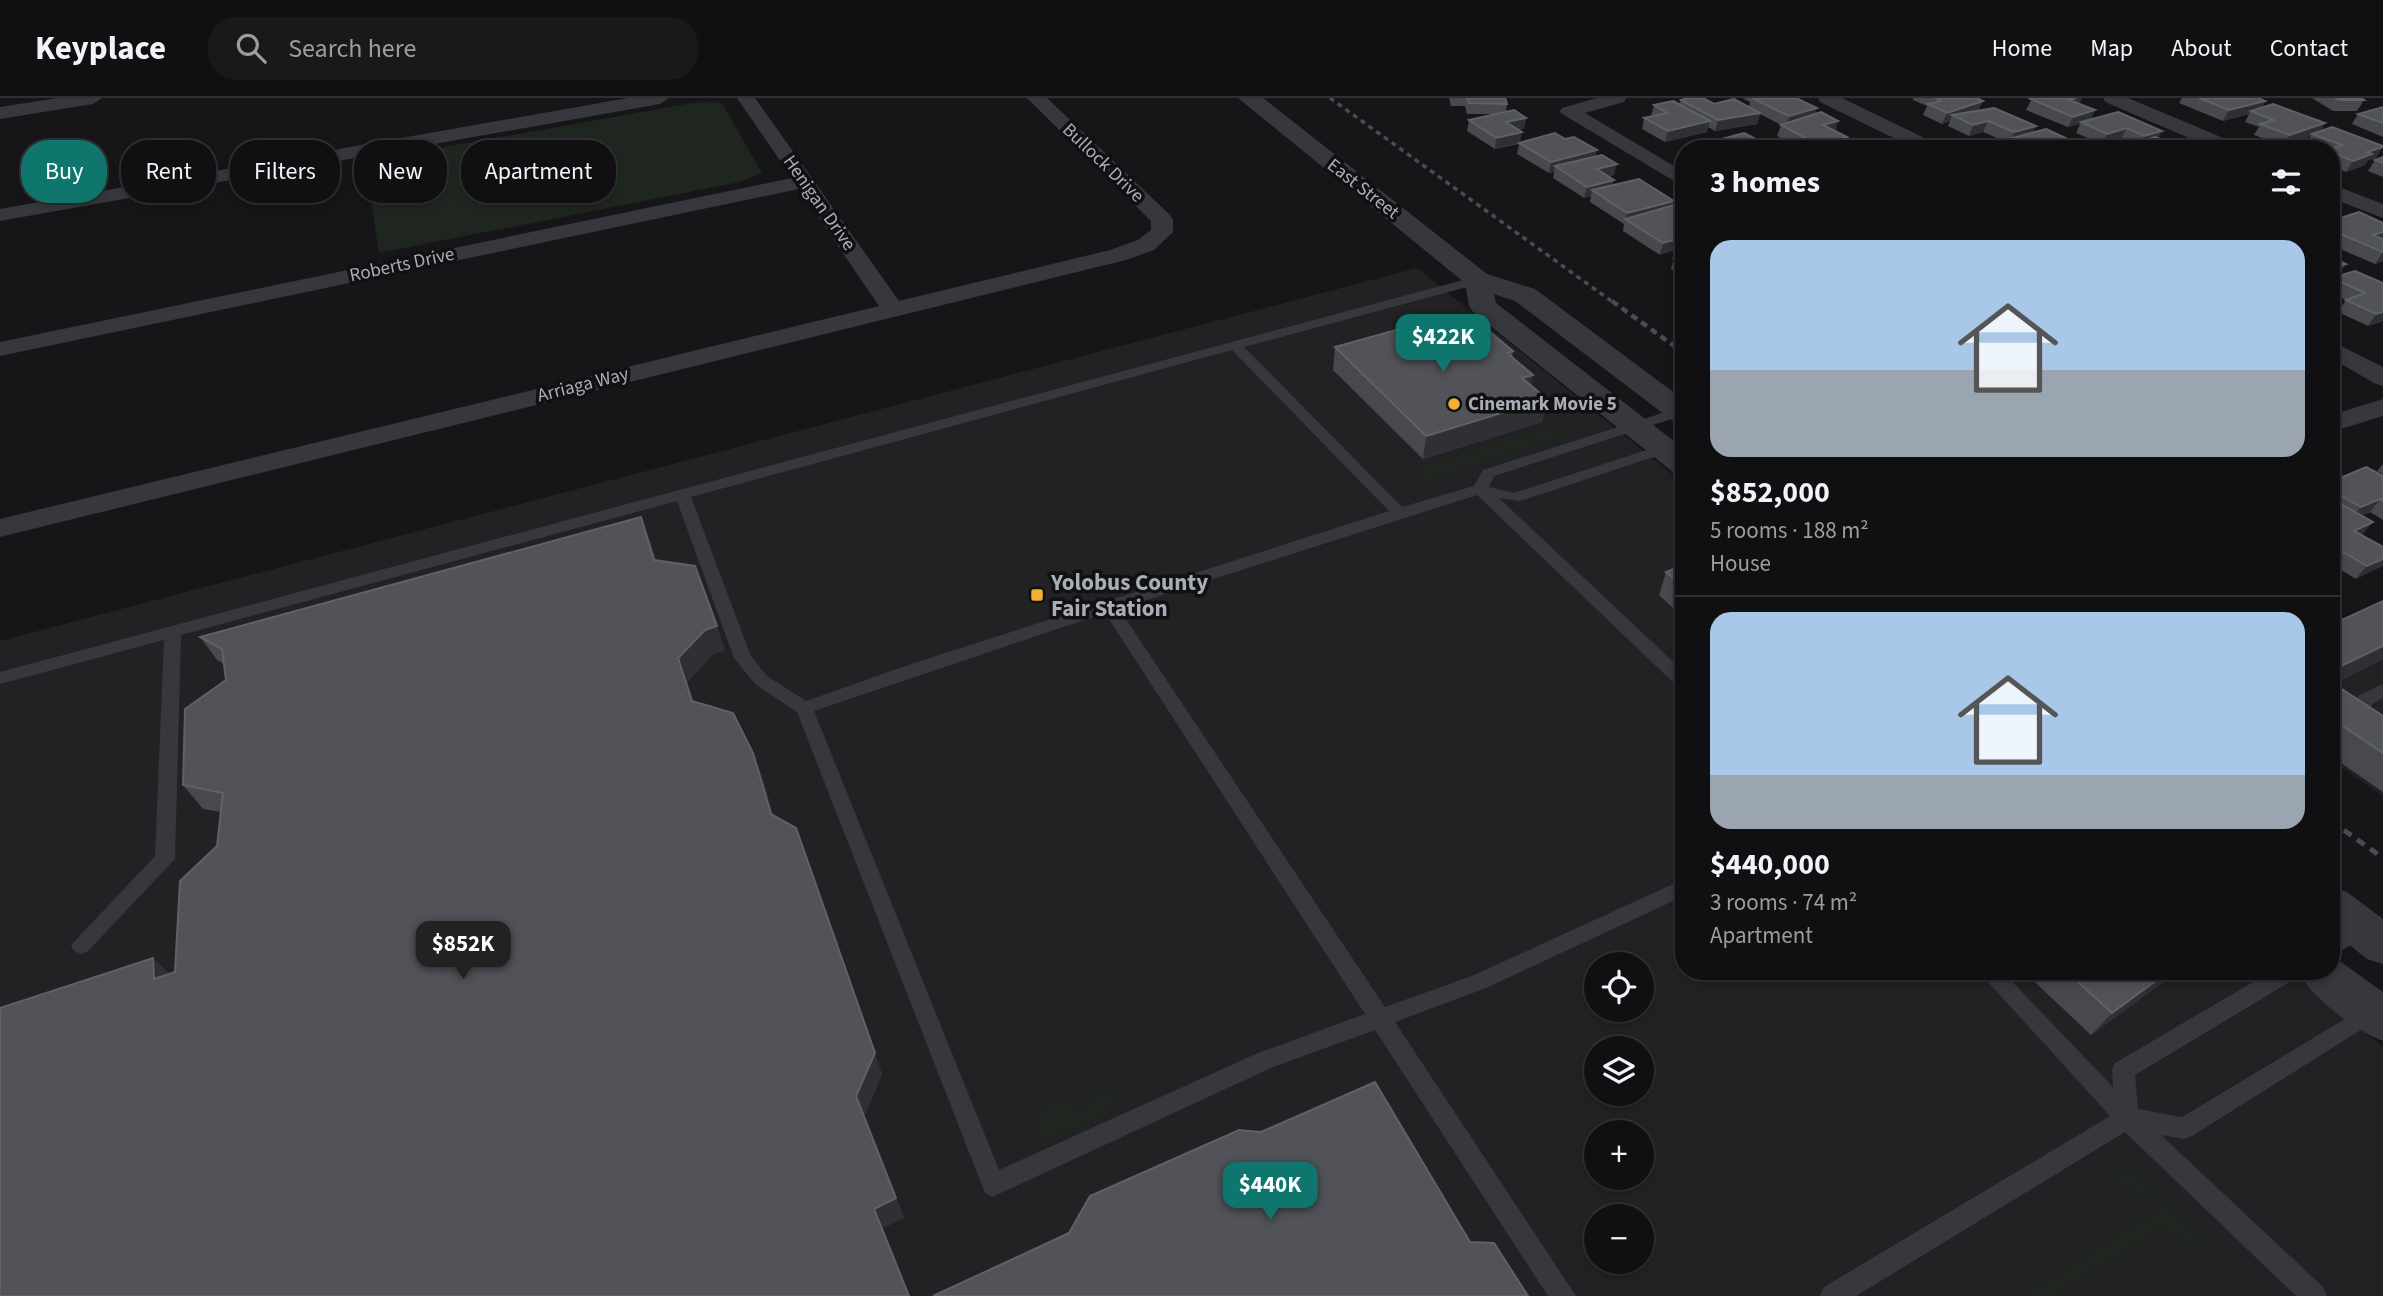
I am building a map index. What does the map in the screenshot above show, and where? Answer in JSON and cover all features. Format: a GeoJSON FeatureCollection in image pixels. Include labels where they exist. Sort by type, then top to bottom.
{"type":"FeatureCollection","features":[{"type":"Feature","properties":{"kind":"street"},"geometry":{"type":"LineString","coordinates":[[0,113],[93,98]]}},
{"type":"Feature","properties":{"kind":"street"},"geometry":{"type":"LineString","coordinates":[[0,215],[660,98]]}},
{"type":"Feature","properties":{"kind":"street","name":"Henigan Drive"},"geometry":{"type":"LineString","coordinates":[[746,98],[893,309]]}},
{"type":"Feature","properties":{"kind":"street","name":"Bullock Drive"},"geometry":{"type":"LineString","coordinates":[[1036,98],[1162,220],[1162,232]]}},
{"type":"Feature","properties":{"kind":"street","name":"East Street"},"geometry":{"type":"LineString","coordinates":[[1248,98],[1478,280],[1525,295],[1675,408]]}},
{"type":"Feature","properties":{"kind":"street"},"geometry":{"type":"LineString","coordinates":[[1617,98],[1569,112],[1675,176]]}},
{"type":"Feature","properties":{"kind":"street"},"geometry":{"type":"LineString","coordinates":[[1827,98],[1913,140]]}},
{"type":"Feature","properties":{"kind":"street"},"geometry":{"type":"LineString","coordinates":[[2112,98],[2212,140]]}},
{"type":"Feature","properties":{"kind":"street","name":"Roberts Drive"},"geometry":{"type":"LineString","coordinates":[[0,349],[804,182]]}},
{"type":"Feature","properties":{"kind":"street"},"geometry":{"type":"LineString","coordinates":[[2340,194],[2383,212]]}},
{"type":"Feature","properties":{"kind":"street","name":"Arriaga Way"},"geometry":{"type":"LineString","coordinates":[[0,527],[1118,255],[1146,245],[1162,232]]}},
{"type":"Feature","properties":{"kind":"street"},"geometry":{"type":"LineString","coordinates":[[1478,280],[1483,306],[1634,426],[1675,451]]}},
{"type":"Feature","properties":{"kind":"street"},"geometry":{"type":"LineString","coordinates":[[2340,353],[2383,377]]}},
{"type":"Feature","properties":{"kind":"street"},"geometry":{"type":"LineString","coordinates":[[2340,421],[2383,407]]}},
{"type":"Feature","properties":{"kind":"street"},"geometry":{"type":"LineString","coordinates":[[2334,980],[2379,1012]]}},
{"type":"Feature","properties":{"kind":"lane"},"geometry":{"type":"LineString","coordinates":[[0,678],[1478,280]]}},
{"type":"Feature","properties":{"kind":"lane"},"geometry":{"type":"LineString","coordinates":[[1234,345],[1399,513]]}},
{"type":"Feature","properties":{"kind":"lane"},"geometry":{"type":"LineString","coordinates":[[1480,489],[1488,473],[1675,415]]}},
{"type":"Feature","properties":{"kind":"lane"},"geometry":{"type":"LineString","coordinates":[[804,708],[1109,606],[1480,489],[1515,498],[1675,453]]}},
{"type":"Feature","properties":{"kind":"lane"},"geometry":{"type":"LineString","coordinates":[[1480,489],[1675,674]]}},
{"type":"Feature","properties":{"kind":"lane"},"geometry":{"type":"LineString","coordinates":[[682,494],[743,658],[761,680],[804,708],[993,1185],[1266,1060],[1479,982],[1675,891]]}},
{"type":"Feature","properties":{"kind":"lane"},"geometry":{"type":"LineString","coordinates":[[1109,606],[1563,1296]]}},
{"type":"Feature","properties":{"kind":"lane"},"geometry":{"type":"LineString","coordinates":[[81,945],[165,859],[173,631]]}},
{"type":"Feature","properties":{"kind":"lane"},"geometry":{"type":"LineString","coordinates":[[2383,690],[2364,701],[2358,723],[2383,739]]}},
{"type":"Feature","properties":{"kind":"lane"},"geometry":{"type":"LineString","coordinates":[[1997,980],[2127,1118],[2314,1296]]}},
{"type":"Feature","properties":{"kind":"lane"},"geometry":{"type":"LineString","coordinates":[[2127,1118],[2123,1070],[2276,980]]}},
{"type":"Feature","properties":{"kind":"lane"},"geometry":{"type":"LineString","coordinates":[[1833,1296],[2127,1118],[2185,1128],[2379,1012]]}},
{"type":"Feature","properties":{"kind":"shaded area"},"geometry":{"type":"Polygon","coordinates":[[[692,103],[722,103],[762,173],[740,182],[379,253],[371,203],[447,203],[447,146],[461,144],[461,203],[616,203],[616,140],[483,140],[692,103]]]}},
{"type":"Feature","properties":{"kind":"shaded area"},"geometry":{"type":"Polygon","coordinates":[[[1417,268],[1675,477],[1675,980],[2300,980],[2383,1047],[2383,1296],[0,1296],[0,641],[1417,268]]]}},
{"type":"Feature","properties":{"kind":"shaded area"},"geometry":{"type":"Polygon","coordinates":[[[1549,430],[1578,432],[1426,482],[1414,469],[1511,439],[1549,430]]]}},
{"type":"Feature","properties":{"kind":"shaded area"},"geometry":{"type":"Polygon","coordinates":[[[2383,603],[2383,796],[2340,766],[2340,623],[2383,603]]]}},
{"type":"Feature","properties":{"kind":"shaded area"},"geometry":{"type":"Polygon","coordinates":[[[1102,1088],[1110,1091],[1114,1100],[1109,1113],[1049,1140],[1037,1135],[1034,1124],[1056,1096],[1081,1112],[1102,1088]]]}},
{"type":"Feature","properties":{"kind":"shaded area"},"geometry":{"type":"Polygon","coordinates":[[[2115,1171],[2133,1171],[2225,1262],[2160,1228],[2053,1296],[2024,1296],[2165,1206],[2120,1182],[2115,1171]]]}},
{"type":"Feature","properties":{"kind":"building"},"geometry":{"type":"Polygon","coordinates":[[[1467,98],[1505,98],[1507,104],[1469,103],[1467,98]]]}},
{"type":"Feature","properties":{"kind":"building"},"geometry":{"type":"Polygon","coordinates":[[[1703,98],[1714,104],[1734,99],[1760,113],[1718,120],[1681,100],[1703,98]]]}},
{"type":"Feature","properties":{"kind":"building"},"geometry":{"type":"Polygon","coordinates":[[[1752,98],[1796,98],[1817,108],[1789,116],[1752,98]]]}},
{"type":"Feature","properties":{"kind":"building"},"geometry":{"type":"Polygon","coordinates":[[[1936,98],[1977,98],[1983,101],[1947,113],[1928,104],[1941,101],[1936,98]]]}},
{"type":"Feature","properties":{"kind":"building"},"geometry":{"type":"Polygon","coordinates":[[[2076,98],[2069,100],[2095,110],[2073,117],[2031,99],[2076,98]]]}},
{"type":"Feature","properties":{"kind":"building"},"geometry":{"type":"Polygon","coordinates":[[[2199,98],[2258,98],[2265,101],[2229,110],[2199,98]]]}},
{"type":"Feature","properties":{"kind":"building"},"geometry":{"type":"Polygon","coordinates":[[[2335,98],[2361,98],[2364,100],[2339,100],[2335,98]]]}},
{"type":"Feature","properties":{"kind":"building"},"geometry":{"type":"Polygon","coordinates":[[[1673,101],[1710,121],[1668,131],[1644,118],[1667,113],[1654,105],[1673,101]]]}},
{"type":"Feature","properties":{"kind":"building"},"geometry":{"type":"Polygon","coordinates":[[[2273,104],[2325,123],[2290,135],[2260,124],[2274,120],[2251,111],[2273,104]]]}},
{"type":"Feature","properties":{"kind":"building"},"geometry":{"type":"Polygon","coordinates":[[[2383,107],[2383,123],[2358,114],[2383,107]]]}},
{"type":"Feature","properties":{"kind":"building"},"geometry":{"type":"Polygon","coordinates":[[[1994,108],[2036,126],[2014,132],[1988,121],[1973,125],[1952,115],[1994,108]]]}},
{"type":"Feature","properties":{"kind":"building"},"geometry":{"type":"Polygon","coordinates":[[[1514,110],[1526,118],[1506,122],[1522,132],[1496,138],[1469,120],[1514,110]]]}},
{"type":"Feature","properties":{"kind":"building"},"geometry":{"type":"Polygon","coordinates":[[[1821,112],[1838,121],[1823,125],[1847,137],[1836,140],[1809,140],[1781,125],[1821,112]]]}},
{"type":"Feature","properties":{"kind":"building"},"geometry":{"type":"Polygon","coordinates":[[[2118,112],[2162,131],[2144,136],[2127,128],[2107,134],[2081,122],[2118,112]]]}},
{"type":"Feature","properties":{"kind":"building"},"geometry":{"type":"Polygon","coordinates":[[[2332,127],[2383,147],[2367,152],[2372,154],[2353,161],[2340,156],[2340,140],[2328,140],[2312,134],[2332,127]]]}},
{"type":"Feature","properties":{"kind":"building"},"geometry":{"type":"Polygon","coordinates":[[[2046,129],[2070,140],[2005,140],[2046,129]]]}},
{"type":"Feature","properties":{"kind":"building"},"geometry":{"type":"Polygon","coordinates":[[[1555,133],[1565,139],[1574,137],[1597,150],[1551,162],[1519,143],[1555,133]]]}},
{"type":"Feature","properties":{"kind":"building"},"geometry":{"type":"Polygon","coordinates":[[[1744,133],[1758,140],[1718,140],[1744,133]]]}},
{"type":"Feature","properties":{"kind":"building"},"geometry":{"type":"Polygon","coordinates":[[[1602,155],[1617,164],[1597,169],[1614,180],[1587,187],[1555,166],[1602,155]]]}},
{"type":"Feature","properties":{"kind":"building"},"geometry":{"type":"Polygon","coordinates":[[[1639,179],[1674,201],[1627,213],[1592,190],[1639,179]]]}},
{"type":"Feature","properties":{"kind":"building"},"geometry":{"type":"Polygon","coordinates":[[[1675,205],[1675,240],[1663,243],[1625,219],[1675,205]]]}},
{"type":"Feature","properties":{"kind":"building"},"geometry":{"type":"Polygon","coordinates":[[[2359,212],[2383,223],[2383,232],[2373,235],[2383,239],[2383,252],[2340,234],[2340,218],[2359,212]]]}},
{"type":"Feature","properties":{"kind":"building"},"geometry":{"type":"Polygon","coordinates":[[[2355,271],[2383,283],[2383,312],[2376,314],[2346,300],[2365,293],[2340,282],[2340,276],[2355,271]]]}},
{"type":"Feature","properties":{"kind":"building"},"geometry":{"type":"Polygon","coordinates":[[[1446,316],[1464,330],[1482,325],[1513,351],[1507,353],[1533,375],[1522,378],[1547,399],[1426,436],[1335,347],[1446,316]]]}},
{"type":"Feature","properties":{"kind":"building"},"geometry":{"type":"Polygon","coordinates":[[[2366,467],[2383,476],[2383,501],[2380,499],[2361,507],[2340,495],[2340,478],[2366,467]]]}},
{"type":"Feature","properties":{"kind":"building"},"geometry":{"type":"Polygon","coordinates":[[[2340,504],[2373,522],[2354,531],[2383,547],[2383,559],[2367,566],[2340,550],[2340,504]]]}},
{"type":"Feature","properties":{"kind":"building"},"geometry":{"type":"Polygon","coordinates":[[[641,517],[654,560],[695,566],[717,626],[705,630],[678,658],[692,701],[733,713],[753,753],[771,814],[796,828],[875,1053],[856,1096],[896,1198],[874,1209],[909,1296],[0,1296],[0,1008],[153,958],[154,979],[175,972],[180,881],[217,846],[223,793],[183,785],[185,709],[226,680],[222,649],[200,637],[641,517]]]}},
{"type":"Feature","properties":{"kind":"building"},"geometry":{"type":"Polygon","coordinates":[[[1675,568],[1675,580],[1666,572],[1675,568]]]}},
{"type":"Feature","properties":{"kind":"building"},"geometry":{"type":"Polygon","coordinates":[[[2383,601],[2383,646],[2340,667],[2340,621],[2383,601]]]}},
{"type":"Feature","properties":{"kind":"building"},"geometry":{"type":"Polygon","coordinates":[[[2340,688],[2383,716],[2383,753],[2340,724],[2340,688]]]}},
{"type":"Feature","properties":{"kind":"building"},"geometry":{"type":"Polygon","coordinates":[[[2076,980],[2157,980],[2112,1013],[2076,980]]]}},
{"type":"Feature","properties":{"kind":"building"},"geometry":{"type":"Polygon","coordinates":[[[1375,1082],[1470,1242],[1494,1243],[1528,1296],[933,1296],[1069,1233],[1090,1196],[1239,1130],[1261,1132],[1375,1082]]]}},
{"type":"Feature","properties":{"kind":"railway"},"geometry":{"type":"LineString","coordinates":[[1330,98],[1614,303]]}},
{"type":"Feature","properties":{"kind":"railway"},"geometry":{"type":"LineString","coordinates":[[1612,301],[1675,346]]}},
{"type":"Feature","properties":{"kind":"railway"},"geometry":{"type":"LineString","coordinates":[[2340,827],[2383,858]]}},
{"type":"Feature","properties":{"kind":"place","name":"Cinemark Movie 5"},"geometry":{"type":"Point","coordinates":[1454,404]}},
{"type":"Feature","properties":{"kind":"place","name":"Yolobus County Fair Station"},"geometry":{"type":"Point","coordinates":[1037,595]}}]}
